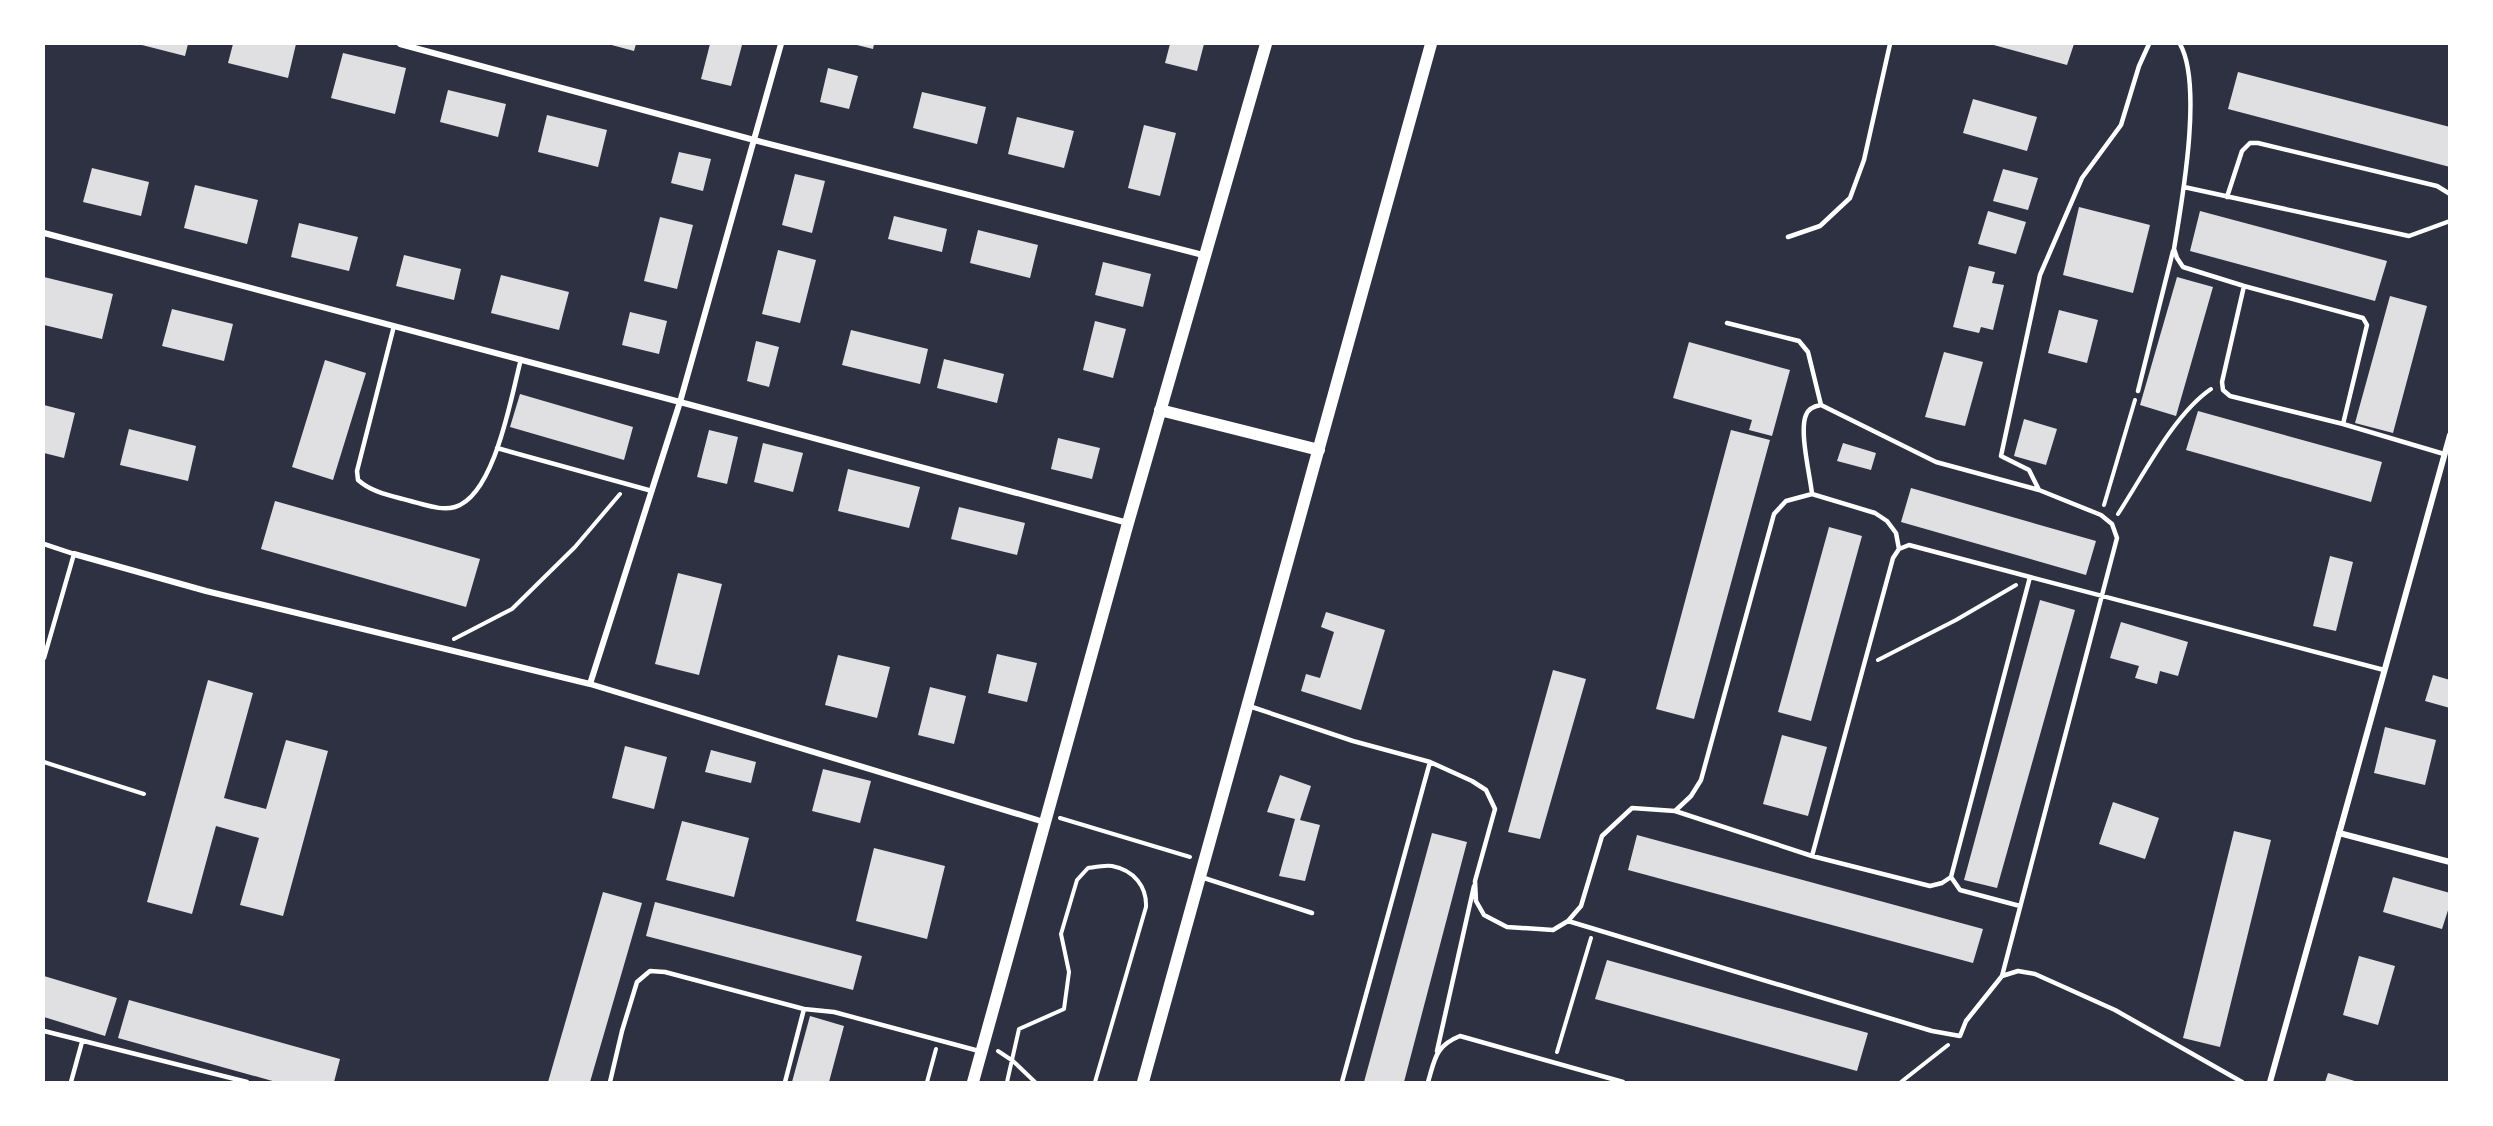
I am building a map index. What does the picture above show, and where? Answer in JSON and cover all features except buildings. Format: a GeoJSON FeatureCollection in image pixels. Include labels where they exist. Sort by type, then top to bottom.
{"type":"FeatureCollection","features":[{"type":"Feature","properties":{"kind":"main road"},"geometry":{"type":"LineString","coordinates":[[973,1083],[1203,255],[1266,44]]}},
{"type":"Feature","properties":{"kind":"main road"},"geometry":{"type":"LineString","coordinates":[[1143,1083],[1431,44]]}},
{"type":"Feature","properties":{"kind":"main road"},"geometry":{"type":"LineString","coordinates":[[1160,410],[1319,450]]}},
{"type":"Feature","properties":{"kind":"street"},"geometry":{"type":"LineString","coordinates":[[400,44],[754,140],[1203,255]]}},
{"type":"Feature","properties":{"kind":"street"},"geometry":{"type":"LineString","coordinates":[[590,684],[680,402],[781,44]]}},
{"type":"Feature","properties":{"kind":"street"},"geometry":{"type":"LineString","coordinates":[[44,233],[521,359],[1128,524]]}},
{"type":"Feature","properties":{"kind":"street"},"geometry":{"type":"LineString","coordinates":[[2270,1083],[2450,435]]}},
{"type":"Feature","properties":{"kind":"street"},"geometry":{"type":"LineString","coordinates":[[74,554],[206,591],[590,684],[1046,818]]}},
{"type":"Feature","properties":{"kind":"street"},"geometry":{"type":"LineString","coordinates":[[2339,833],[2450,862]]}},
{"type":"Feature","properties":{"kind":"lane"},"geometry":{"type":"LineString","coordinates":[[1788,237],[1820,226],[1850,198],[1864,160],[1890,44]]}},
{"type":"Feature","properties":{"kind":"lane"},"geometry":{"type":"LineString","coordinates":[[2039,490],[2029,470],[2001,456],[2040,275],[2082,178],[2121,125],[2139,66],[2149,44]]}},
{"type":"Feature","properties":{"kind":"lane"},"geometry":{"type":"LineString","coordinates":[[2138,391],[2174,249],[2184,188],[2191,92],[2186,55],[2180,44]]}},
{"type":"Feature","properties":{"kind":"lane"},"geometry":{"type":"LineString","coordinates":[[2227,197],[2242,151],[2250,143],[2437,186],[2450,194]]}},
{"type":"Feature","properties":{"kind":"lane"},"geometry":{"type":"LineString","coordinates":[[2184,188],[2409,236],[2450,221]]}},
{"type":"Feature","properties":{"kind":"lane"},"geometry":{"type":"LineString","coordinates":[[2174,249],[2183,267],[2363,318],[2367,325],[2343,424]]}},
{"type":"Feature","properties":{"kind":"lane"},"geometry":{"type":"LineString","coordinates":[[2244,286],[2222,382],[2223,390],[2230,396],[2343,424],[2444,454]]}},
{"type":"Feature","properties":{"kind":"lane"},"geometry":{"type":"LineString","coordinates":[[1727,323],[1798,341],[1808,352],[1821,405]]}},
{"type":"Feature","properties":{"kind":"lane"},"geometry":{"type":"LineString","coordinates":[[394,326],[357,471],[358,480],[369,489],[441,509],[456,507],[478,490],[491,468],[521,359]]}},
{"type":"Feature","properties":{"kind":"lane"},"geometry":{"type":"LineString","coordinates":[[1568,921],[1932,1031],[1960,1036],[1966,1021],[2002,976],[2100,595],[2117,538],[2112,524],[2101,515],[2039,490],[1936,462],[1821,405],[1814,407],[1806,415],[1804,430],[1812,494]]}},
{"type":"Feature","properties":{"kind":"lane"},"geometry":{"type":"LineString","coordinates":[[497,448],[652,491]]}},
{"type":"Feature","properties":{"kind":"lane"},"geometry":{"type":"LineString","coordinates":[[1675,811],[1691,796],[1701,780],[1774,514],[1786,501],[1812,494],[1875,513],[1887,521],[1896,533],[1899,549]]}},
{"type":"Feature","properties":{"kind":"lane"},"geometry":{"type":"LineString","coordinates":[[44,544],[74,554],[44,658]]}},
{"type":"Feature","properties":{"kind":"lane"},"geometry":{"type":"LineString","coordinates":[[1812,856],[1893,558],[1899,549],[1909,545],[2384,670]]}},
{"type":"Feature","properties":{"kind":"lane"},"geometry":{"type":"LineString","coordinates":[[1951,878],[2030,577]]}},
{"type":"Feature","properties":{"kind":"lane"},"geometry":{"type":"LineString","coordinates":[[1249,706],[1353,741],[1430,762],[1486,790],[1495,809],[1475,881],[1428,1083]]}},
{"type":"Feature","properties":{"kind":"lane"},"geometry":{"type":"LineString","coordinates":[[1342,1083],[1430,762]]}},
{"type":"Feature","properties":{"kind":"lane"},"geometry":{"type":"LineString","coordinates":[[1475,881],[1476,901],[1484,915],[1507,927],[1553,930],[1568,921],[1581,906],[1602,836],[1632,808],[1675,811],[1812,856],[1930,886],[1951,878]]}},
{"type":"Feature","properties":{"kind":"lane"},"geometry":{"type":"LineString","coordinates":[[1201,877],[1312,913]]}},
{"type":"Feature","properties":{"kind":"lane"},"geometry":{"type":"LineString","coordinates":[[1951,878],[1960,890],[2020,906]]}},
{"type":"Feature","properties":{"kind":"lane"},"geometry":{"type":"LineString","coordinates":[[610,1083],[622,1031],[637,982],[650,971],[665,972],[804,1009],[834,1012],[939,1040],[983,1047]]}},
{"type":"Feature","properties":{"kind":"lane"},"geometry":{"type":"LineString","coordinates":[[2002,976],[2018,971],[2036,974],[2115,1010],[2242,1083]]}},
{"type":"Feature","properties":{"kind":"lane"},"geometry":{"type":"LineString","coordinates":[[785,1083],[804,1009]]}},
{"type":"Feature","properties":{"kind":"lane"},"geometry":{"type":"LineString","coordinates":[[44,1031],[247,1083]]}},
{"type":"Feature","properties":{"kind":"lane"},"geometry":{"type":"LineString","coordinates":[[1436,1054],[1443,1045],[1460,1036],[1623,1083]]}},
{"type":"Feature","properties":{"kind":"lane"},"geometry":{"type":"LineString","coordinates":[[71,1083],[82,1042]]}},
{"type":"Feature","properties":{"kind":"path"},"geometry":{"type":"LineString","coordinates":[[2112,524],[2159,450],[2195,400],[2222,382]]}},
{"type":"Feature","properties":{"kind":"path"},"geometry":{"type":"LineString","coordinates":[[2101,515],[2138,391]]}},
{"type":"Feature","properties":{"kind":"path"},"geometry":{"type":"LineString","coordinates":[[438,647],[512,609],[575,547],[629,484]]}},
{"type":"Feature","properties":{"kind":"path"},"geometry":{"type":"LineString","coordinates":[[1864,667],[1956,620],[2030,577]]}},
{"type":"Feature","properties":{"kind":"path"},"geometry":{"type":"LineString","coordinates":[[44,762],[144,794]]}},
{"type":"Feature","properties":{"kind":"path"},"geometry":{"type":"LineString","coordinates":[[1046,818],[1206,861]]}},
{"type":"Feature","properties":{"kind":"path"},"geometry":{"type":"LineString","coordinates":[[1007,1083],[1019,1029],[1064,1009],[1070,972],[1061,934],[1077,880],[1088,868],[1112,866],[1130,873],[1147,895],[1146,907],[1095,1083]]}},
{"type":"Feature","properties":{"kind":"path"},"geometry":{"type":"LineString","coordinates":[[1554,1063],[1594,929]]}},
{"type":"Feature","properties":{"kind":"path"},"geometry":{"type":"LineString","coordinates":[[1901,1083],[1960,1036]]}},
{"type":"Feature","properties":{"kind":"path"},"geometry":{"type":"LineString","coordinates":[[927,1083],[939,1040]]}},
{"type":"Feature","properties":{"kind":"path"},"geometry":{"type":"LineString","coordinates":[[983,1047],[1013,1061],[1035,1083]]}}]}
